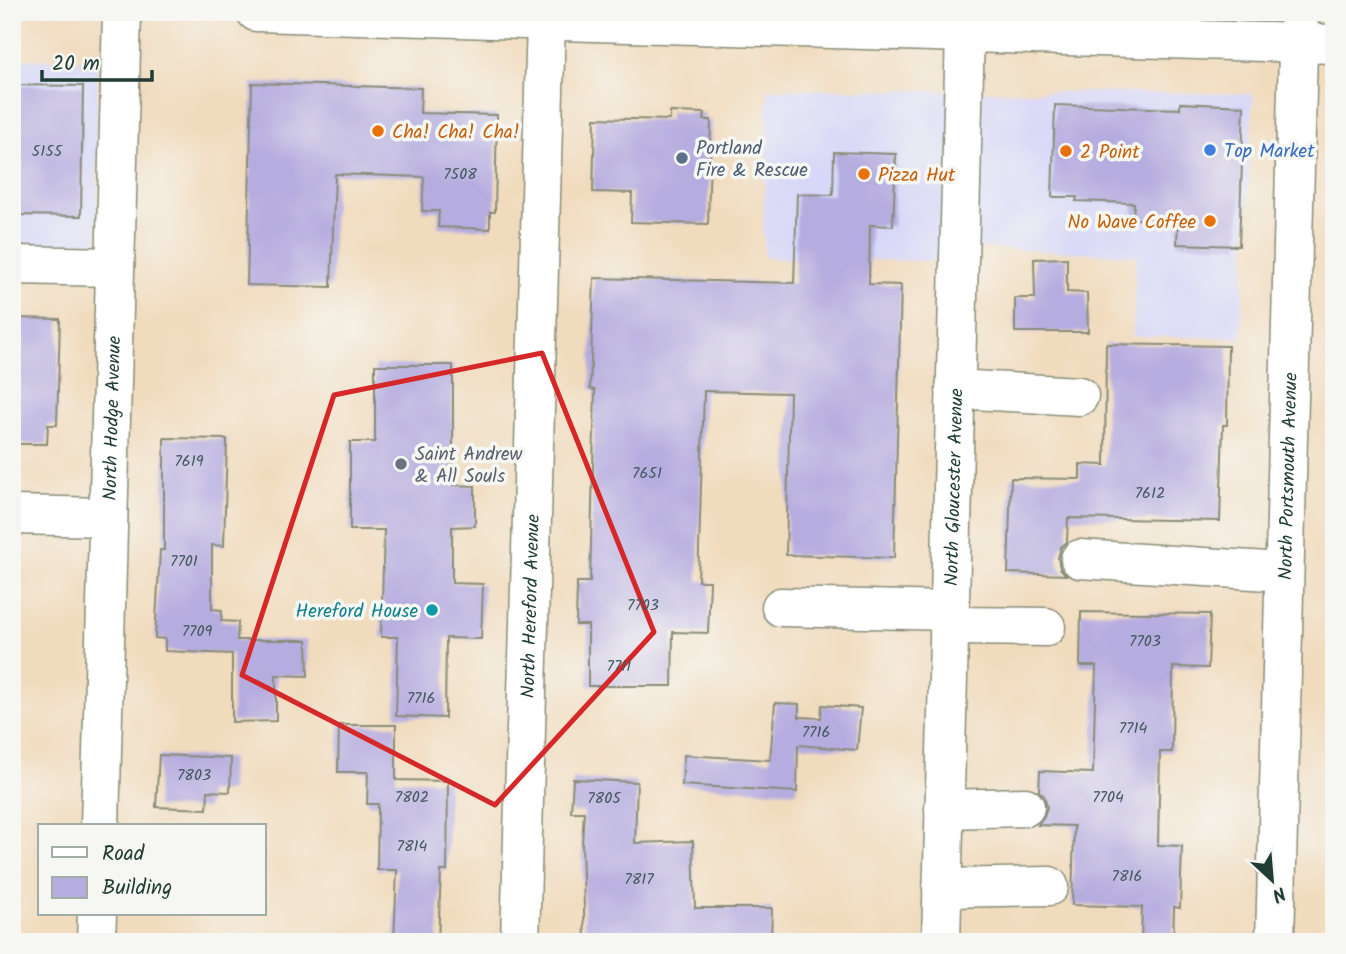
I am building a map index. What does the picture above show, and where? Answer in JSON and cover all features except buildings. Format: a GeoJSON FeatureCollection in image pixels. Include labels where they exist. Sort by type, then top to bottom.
{"type":"FeatureCollection","features":[{"type":"Feature","properties":{"kind":"street","name":"North Hodge Avenue"},"geometry":{"type":"LineString","coordinates":[[100,824],[122,12]]}},
{"type":"Feature","properties":{"kind":"street"},"geometry":{"type":"LineString","coordinates":[[256,12],[546,20],[656,18],[965,32],[1060,24],[1310,33]]}},
{"type":"Feature","properties":{"kind":"street","name":"North Hereford Avenue"},"geometry":{"type":"LineString","coordinates":[[520,942],[546,20]]}},
{"type":"Feature","properties":{"kind":"street","name":"North Gloucester Avenue"},"geometry":{"type":"LineString","coordinates":[[941,942],[965,32]]}},
{"type":"Feature","properties":{"kind":"street","name":"North Portsmouth Avenue"},"geometry":{"type":"LineString","coordinates":[[1275,942],[1284,572],[1310,33]]}},
{"type":"Feature","properties":{"kind":"street"},"geometry":{"type":"LineString","coordinates":[[12,265],[115,267]]}},
{"type":"Feature","properties":{"kind":"street"},"geometry":{"type":"LineString","coordinates":[[955,389],[1079,396]]}},
{"type":"Feature","properties":{"kind":"street"},"geometry":{"type":"LineString","coordinates":[[12,515],[108,517]]}},
{"type":"Feature","properties":{"kind":"street"},"geometry":{"type":"LineString","coordinates":[[1080,559],[1284,572]]}},
{"type":"Feature","properties":{"kind":"street"},"geometry":{"type":"LineString","coordinates":[[781,607],[1046,627]]}},
{"type":"Feature","properties":{"kind":"street"},"geometry":{"type":"LineString","coordinates":[[944,809],[1025,807]]}},
{"type":"Feature","properties":{"kind":"street"},"geometry":{"type":"LineString","coordinates":[[942,888],[1049,886]]}},
{"type":"Feature","properties":{"kind":"street"},"geometry":{"type":"LineString","coordinates":[[96,942],[97,916]]}},
{"type":"Feature","properties":{"kind":"highlighted area"},"geometry":{"type":"Polygon","coordinates":[[[542,353],[654,632],[495,805],[242,675],[334,395],[542,353]]]}},
{"type":"Feature","properties":{"kind":"shaded area"},"geometry":{"type":"Polygon","coordinates":[[[12,59],[97,61],[97,246],[12,244],[12,59]]]}},
{"type":"Feature","properties":{"kind":"shaded area"},"geometry":{"type":"Polygon","coordinates":[[[768,89],[1253,94],[1241,338],[1133,336],[1136,255],[984,248],[930,261],[765,258],[763,232],[768,89]]]}},
{"type":"Feature","properties":{"kind":"place","name":"Cha! Cha! Cha!"},"geometry":{"type":"Point","coordinates":[378,131]}},
{"type":"Feature","properties":{"kind":"place","name":"Top Market"},"geometry":{"type":"Point","coordinates":[1210,150]}},
{"type":"Feature","properties":{"kind":"place","name":"2 Point"},"geometry":{"type":"Point","coordinates":[1066,151]}},
{"type":"Feature","properties":{"kind":"place","name":"Portland Fire & Rescue"},"geometry":{"type":"Point","coordinates":[682,158]}},
{"type":"Feature","properties":{"kind":"place","name":"Pizza Hut"},"geometry":{"type":"Point","coordinates":[864,174]}},
{"type":"Feature","properties":{"kind":"place","name":"No Wave Coffee"},"geometry":{"type":"Point","coordinates":[1210,221]}},
{"type":"Feature","properties":{"kind":"place","name":"Saint Andrew & All Souls"},"geometry":{"type":"Point","coordinates":[401,464]}},
{"type":"Feature","properties":{"kind":"place","name":"Hereford House"},"geometry":{"type":"Point","coordinates":[432,610]}}]}
